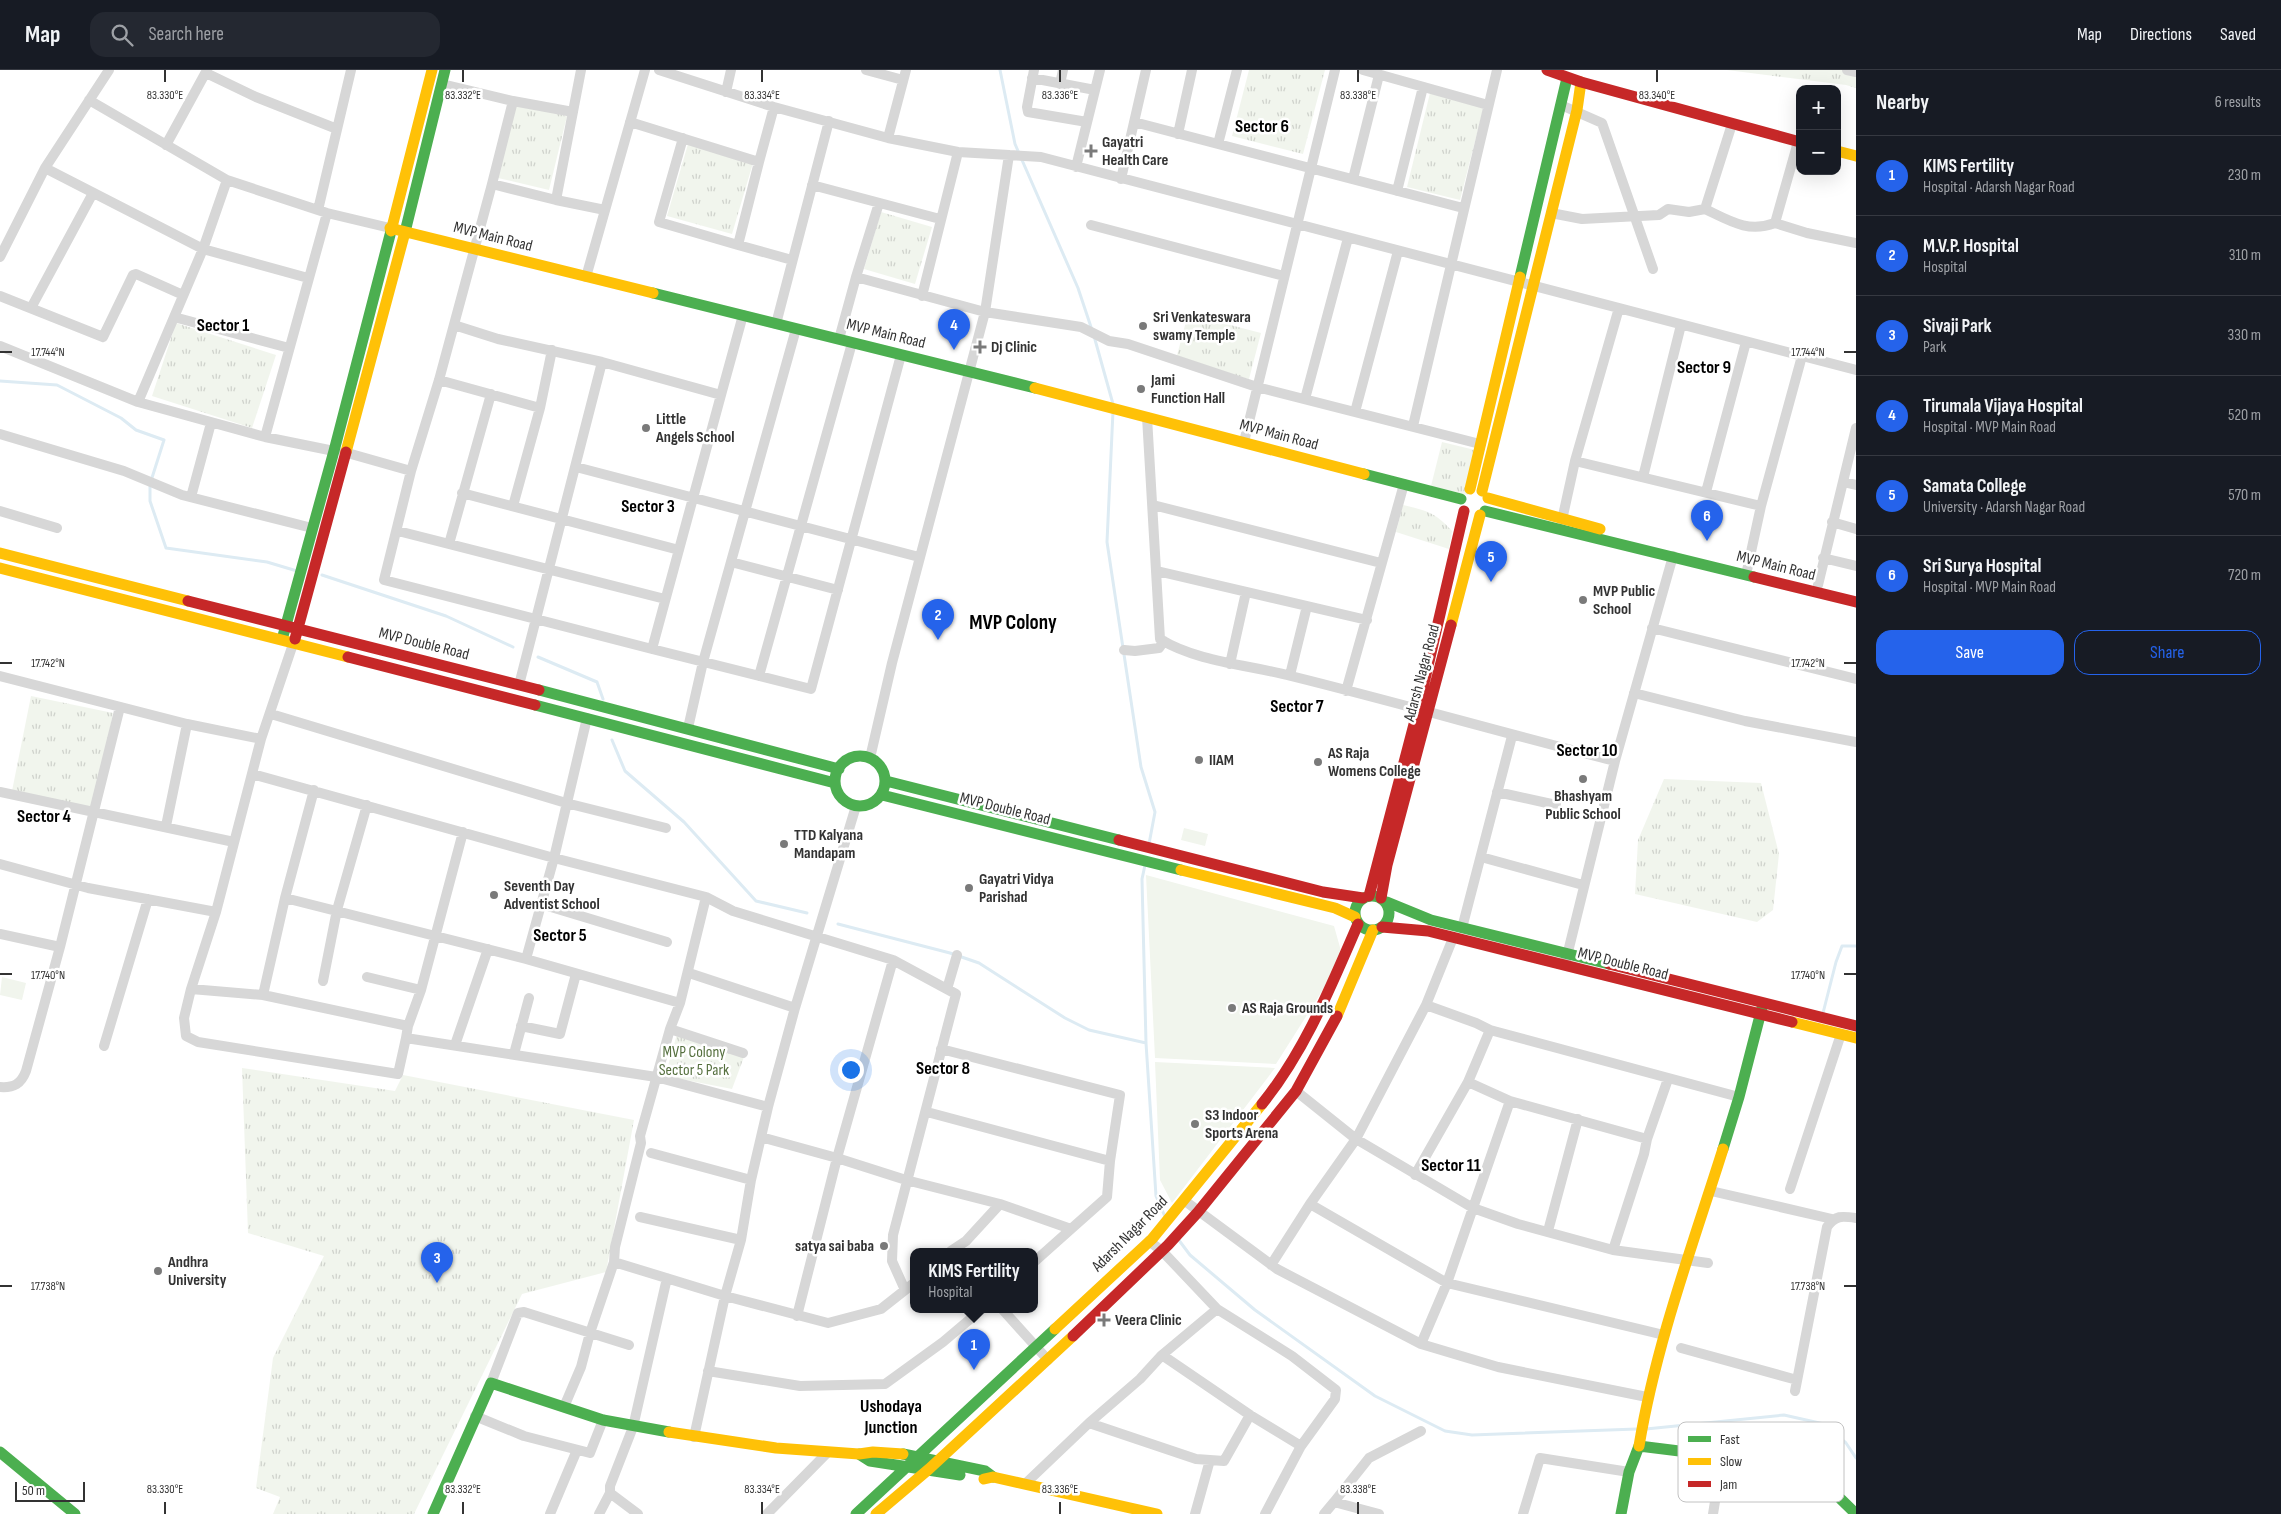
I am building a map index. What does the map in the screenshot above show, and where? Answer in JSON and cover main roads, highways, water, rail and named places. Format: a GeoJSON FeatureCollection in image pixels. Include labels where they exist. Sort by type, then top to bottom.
{"type":"FeatureCollection","features":[{"type":"Feature","properties":{"kind":"waterway"},"geometry":{"type":"LineString","coordinates":[[1000,70],[1015,144],[1078,288],[1092,330]]}},
{"type":"Feature","properties":{"kind":"waterway"},"geometry":{"type":"LineString","coordinates":[[1094,336],[1113,404]]}},
{"type":"Feature","properties":{"kind":"waterway"},"geometry":{"type":"LineString","coordinates":[[0,381],[57,385],[121,418],[136,430],[164,440],[150,484],[150,501],[166,548],[267,562],[297,571]]}},
{"type":"Feature","properties":{"kind":"waterway"},"geometry":{"type":"LineString","coordinates":[[1113,411],[1107,542],[1141,767],[1155,812],[1149,844]]}},
{"type":"Feature","properties":{"kind":"waterway"},"geometry":{"type":"LineString","coordinates":[[322,575],[446,616],[513,647]]}},
{"type":"Feature","properties":{"kind":"waterway"},"geometry":{"type":"LineString","coordinates":[[538,657],[597,682],[603,699]]}},
{"type":"Feature","properties":{"kind":"waterway"},"geometry":{"type":"LineString","coordinates":[[612,740],[625,771],[684,822],[756,901],[807,913]]}},
{"type":"Feature","properties":{"kind":"waterway"},"geometry":{"type":"LineString","coordinates":[[1145,865],[1142,879],[1146,1043],[1156,1196],[1166,1219]]}},
{"type":"Feature","properties":{"kind":"waterway"},"geometry":{"type":"LineString","coordinates":[[838,924],[950,953],[979,963],[1065,1018],[1089,1030],[1146,1043]]}},
{"type":"Feature","properties":{"kind":"waterway"},"geometry":{"type":"LineString","coordinates":[[1823,1013],[1842,946],[1856,946]]}},
{"type":"Feature","properties":{"kind":"waterway"},"geometry":{"type":"LineString","coordinates":[[1178,1239],[1190,1255],[1255,1310],[1375,1396],[1445,1431],[1472,1435],[1637,1429]]}},
{"type":"Feature","properties":{"kind":"waterway"},"geometry":{"type":"LineString","coordinates":[[1715,1422],[1784,1415],[1815,1422]]}},
{"type":"Feature","properties":{"kind":"waterway"},"geometry":{"type":"LineString","coordinates":[[1646,1429],[1678,1426]]}},
{"type":"Feature","properties":{"kind":"waterway"},"geometry":{"type":"LineString","coordinates":[[1844,1441],[1856,1458]]}},
{"type":"Feature","properties":{"kind":"place","name":"Gayatri Health Care"},"geometry":{"type":"Point","coordinates":[1091,151]}},
{"type":"Feature","properties":{"kind":"place","name":"Sri Venkateswara swamy Temple"},"geometry":{"type":"Point","coordinates":[1143,326]}},
{"type":"Feature","properties":{"kind":"place","name":"Dj Clinic"},"geometry":{"type":"Point","coordinates":[980,347]}},
{"type":"Feature","properties":{"kind":"place","name":"Tirumala Vijaya Hospital"},"geometry":{"type":"Point","coordinates":[954,350]}},
{"type":"Feature","properties":{"kind":"place","name":"Jami Function Hall"},"geometry":{"type":"Point","coordinates":[1141,389]}},
{"type":"Feature","properties":{"kind":"place","name":"Little Angels School"},"geometry":{"type":"Point","coordinates":[646,428]}},
{"type":"Feature","properties":{"kind":"place","name":"Sri Surya Hospital"},"geometry":{"type":"Point","coordinates":[1707,541]}},
{"type":"Feature","properties":{"kind":"place","name":"Samata College"},"geometry":{"type":"Point","coordinates":[1491,582]}},
{"type":"Feature","properties":{"kind":"place","name":"MVP Public School"},"geometry":{"type":"Point","coordinates":[1583,600]}},
{"type":"Feature","properties":{"kind":"place","name":"M.V.P. Hospital"},"geometry":{"type":"Point","coordinates":[938,640]}},
{"type":"Feature","properties":{"kind":"place","name":"IIAM"},"geometry":{"type":"Point","coordinates":[1199,760]}},
{"type":"Feature","properties":{"kind":"place","name":"AS Raja Womens College"},"geometry":{"type":"Point","coordinates":[1318,762]}},
{"type":"Feature","properties":{"kind":"place","name":"Bhashyam Public School"},"geometry":{"type":"Point","coordinates":[1583,779]}},
{"type":"Feature","properties":{"kind":"place","name":"TTD Kalyana Mandapam"},"geometry":{"type":"Point","coordinates":[784,844]}},
{"type":"Feature","properties":{"kind":"place","name":"Gayatri Vidya Parishad"},"geometry":{"type":"Point","coordinates":[969,888]}},
{"type":"Feature","properties":{"kind":"place","name":"Seventh Day Adventist School"},"geometry":{"type":"Point","coordinates":[494,895]}},
{"type":"Feature","properties":{"kind":"place","name":"AS Raja Grounds"},"geometry":{"type":"Point","coordinates":[1232,1008]}},
{"type":"Feature","properties":{"kind":"place","name":"S3 Indoor Sports Arena"},"geometry":{"type":"Point","coordinates":[1195,1124]}},
{"type":"Feature","properties":{"kind":"place","name":"satya sai baba"},"geometry":{"type":"Point","coordinates":[884,1246]}},
{"type":"Feature","properties":{"kind":"place","name":"Andhra University"},"geometry":{"type":"Point","coordinates":[158,1271]}},
{"type":"Feature","properties":{"kind":"place","name":"Sivaji Park"},"geometry":{"type":"Point","coordinates":[437,1283]}},
{"type":"Feature","properties":{"kind":"place","name":"Veera Clinic"},"geometry":{"type":"Point","coordinates":[1104,1320]}},
{"type":"Feature","properties":{"kind":"place","name":"KIMS Fertility"},"geometry":{"type":"Point","coordinates":[974,1370]}},
{"type":"Feature","properties":{"kind":"district","name":"Sector 6"},"geometry":{"type":"Point","coordinates":[1262,126]}},
{"type":"Feature","properties":{"kind":"district","name":"Sector 1"},"geometry":{"type":"Point","coordinates":[223,325]}},
{"type":"Feature","properties":{"kind":"district","name":"Sector 9"},"geometry":{"type":"Point","coordinates":[1704,367]}},
{"type":"Feature","properties":{"kind":"district","name":"Sector 3"},"geometry":{"type":"Point","coordinates":[648,506]}},
{"type":"Feature","properties":{"kind":"district","name":"MVP Colony"},"geometry":{"type":"Point","coordinates":[1013,622]}},
{"type":"Feature","properties":{"kind":"district","name":"Sector 7"},"geometry":{"type":"Point","coordinates":[1297,706]}},
{"type":"Feature","properties":{"kind":"district","name":"Sector 10"},"geometry":{"type":"Point","coordinates":[1587,750]}},
{"type":"Feature","properties":{"kind":"district","name":"Sector 4"},"geometry":{"type":"Point","coordinates":[44,816]}},
{"type":"Feature","properties":{"kind":"district","name":"Sector 5"},"geometry":{"type":"Point","coordinates":[560,935]}},
{"type":"Feature","properties":{"kind":"district","name":"Sector 8"},"geometry":{"type":"Point","coordinates":[943,1068]}},
{"type":"Feature","properties":{"kind":"district","name":"Sector 11"},"geometry":{"type":"Point","coordinates":[1451,1165]}},
{"type":"Feature","properties":{"kind":"district","name":"Ushodaya Junction"},"geometry":{"type":"Point","coordinates":[891,1416]}},
{"type":"Feature","properties":{"kind":"park label","name":"MVP Colony Sector 5 Park"},"geometry":{"type":"Point","coordinates":[694,1061]}}]}
